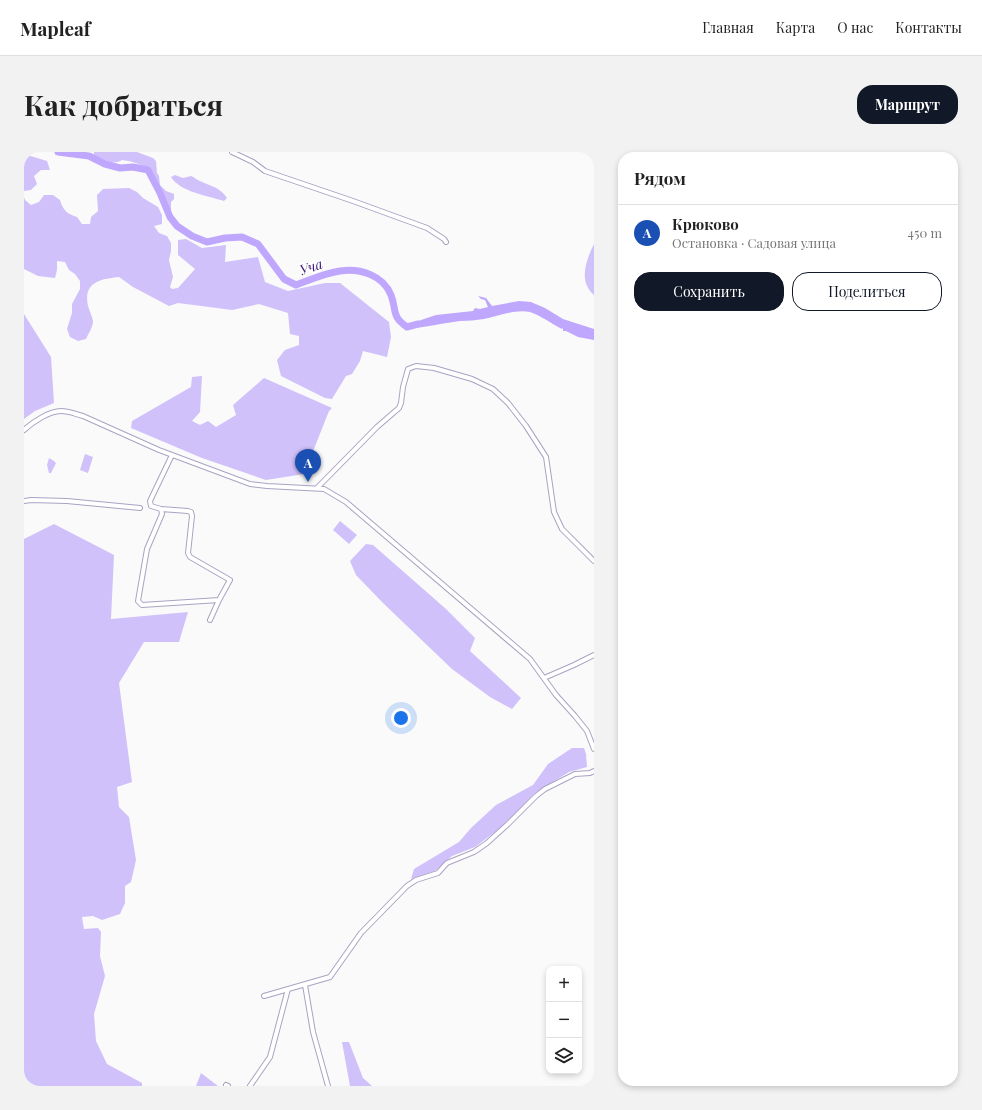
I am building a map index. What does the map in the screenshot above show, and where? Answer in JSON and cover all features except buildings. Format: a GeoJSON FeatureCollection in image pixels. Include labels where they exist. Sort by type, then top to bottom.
{"type":"FeatureCollection","features":[{"type":"Feature","properties":{"kind":"street"},"geometry":{"type":"LineString","coordinates":[[232,152],[253,162],[265,171],[427,228],[444,239],[446,242]]}},
{"type":"Feature","properties":{"kind":"street"},"geometry":{"type":"LineString","coordinates":[[317,488],[377,427],[398,408],[401,403],[403,387],[408,369],[416,366],[434,368],[472,379],[493,389],[508,403],[526,426],[546,457],[554,512],[562,529],[594,561]]}},
{"type":"Feature","properties":{"kind":"street"},"geometry":{"type":"LineString","coordinates":[[24,430],[30,424],[48,415],[59,411],[70,412],[83,416],[172,455],[250,484],[324,489],[346,502],[530,659],[556,695],[587,732],[594,749]]}},
{"type":"Feature","properties":{"kind":"street"},"geometry":{"type":"LineString","coordinates":[[172,455],[150,501],[151,506],[161,509],[191,512],[192,516],[188,553],[190,557],[230,580],[210,620]]}},
{"type":"Feature","properties":{"kind":"street"},"geometry":{"type":"LineString","coordinates":[[24,501],[68,501],[140,508]]}},
{"type":"Feature","properties":{"kind":"street"},"geometry":{"type":"LineString","coordinates":[[161,509],[162,514],[147,549],[138,601],[142,605],[219,600]]}},
{"type":"Feature","properties":{"kind":"street"},"geometry":{"type":"LineString","coordinates":[[544,678],[594,655]]}},
{"type":"Feature","properties":{"kind":"street"},"geometry":{"type":"LineString","coordinates":[[264,996],[330,977],[361,933],[407,886],[416,880],[438,874],[448,864],[474,852],[487,843],[536,796],[546,789],[575,774],[590,773],[594,771]]}},
{"type":"Feature","properties":{"kind":"street"},"geometry":{"type":"LineString","coordinates":[[305,985],[313,1032],[328,1086]]}},
{"type":"Feature","properties":{"kind":"street"},"geometry":{"type":"LineString","coordinates":[[250,1086],[270,1057],[288,989]]}},
{"type":"Feature","properties":{"kind":"shaded area"},"geometry":{"type":"Polygon","coordinates":[[[94,152],[137,152],[153,158],[156,161],[160,185],[166,191],[174,194],[174,199],[171,202],[171,211],[167,208],[151,171],[138,164],[122,160],[119,162],[108,161],[94,155],[94,152]]]}},
{"type":"Feature","properties":{"kind":"shaded area"},"geometry":{"type":"Polygon","coordinates":[[[24,154],[47,161],[50,170],[41,170],[34,176],[37,184],[31,190],[24,191],[24,154]]]}},
{"type":"Feature","properties":{"kind":"shaded area"},"geometry":{"type":"Polygon","coordinates":[[[175,175],[183,178],[192,176],[199,181],[215,187],[227,198],[224,201],[188,190],[175,182],[171,177],[175,175]]]}},
{"type":"Feature","properties":{"kind":"shaded area"},"geometry":{"type":"Polygon","coordinates":[[[129,188],[158,207],[162,215],[162,224],[154,226],[159,233],[167,236],[171,243],[169,260],[173,277],[170,287],[172,289],[178,288],[195,269],[178,255],[178,240],[186,239],[202,248],[226,245],[225,262],[258,257],[265,282],[288,291],[325,283],[340,283],[389,322],[391,337],[387,357],[363,351],[360,361],[352,374],[346,376],[332,399],[325,398],[281,376],[277,360],[285,350],[299,345],[299,336],[290,334],[288,313],[259,304],[232,310],[178,303],[169,306],[133,287],[119,277],[105,279],[94,283],[88,292],[87,298],[93,321],[91,328],[86,339],[78,341],[70,337],[67,329],[72,313],[72,304],[80,289],[80,281],[75,274],[69,270],[65,262],[57,261],[55,278],[38,276],[24,269],[24,197],[25,200],[31,205],[39,202],[44,195],[53,195],[60,200],[66,211],[77,217],[82,224],[90,224],[91,217],[98,211],[97,195],[103,189],[129,188]]]}},
{"type":"Feature","properties":{"kind":"shaded area"},"geometry":{"type":"Polygon","coordinates":[[[594,244],[594,295],[586,284],[585,271],[588,257],[594,244]]]}},
{"type":"Feature","properties":{"kind":"shaded area"},"geometry":{"type":"Polygon","coordinates":[[[478,296],[486,298],[492,306],[519,301],[531,302],[545,308],[563,319],[594,329],[594,340],[578,337],[563,331],[563,328],[562,329],[542,317],[534,313],[524,311],[484,319],[408,328],[409,324],[436,315],[473,311],[475,308],[480,309],[488,307],[485,300],[478,296]]]}},
{"type":"Feature","properties":{"kind":"shaded area"},"geometry":{"type":"Polygon","coordinates":[[[24,314],[51,357],[54,403],[35,411],[24,419],[24,314]]]}},
{"type":"Feature","properties":{"kind":"shaded area"},"geometry":{"type":"Polygon","coordinates":[[[202,376],[200,412],[192,421],[200,425],[208,421],[216,427],[236,415],[233,405],[264,378],[332,408],[329,411],[304,474],[266,480],[202,458],[131,428],[132,421],[191,387],[192,377],[202,376]]]}},
{"type":"Feature","properties":{"kind":"shaded area"},"geometry":{"type":"Polygon","coordinates":[[[85,454],[93,457],[88,473],[80,470],[85,454]]]}},
{"type":"Feature","properties":{"kind":"shaded area"},"geometry":{"type":"Polygon","coordinates":[[[49,458],[56,463],[51,473],[49,473],[47,465],[49,458]]]}},
{"type":"Feature","properties":{"kind":"shaded area"},"geometry":{"type":"Polygon","coordinates":[[[340,521],[357,535],[349,544],[333,530],[340,521]]]}},
{"type":"Feature","properties":{"kind":"shaded area"},"geometry":{"type":"Polygon","coordinates":[[[54,524],[114,555],[111,619],[188,612],[179,642],[144,642],[119,683],[132,782],[117,787],[119,807],[129,817],[136,860],[131,882],[125,886],[125,903],[120,914],[102,920],[93,916],[82,917],[84,929],[98,928],[101,932],[100,956],[105,976],[94,1014],[96,1041],[107,1064],[142,1083],[142,1086],[24,1086],[24,539],[54,524]]]}},
{"type":"Feature","properties":{"kind":"shaded area"},"geometry":{"type":"Polygon","coordinates":[[[366,544],[373,545],[446,609],[475,638],[470,651],[521,698],[512,709],[490,697],[452,669],[356,575],[350,561],[366,544]]]}},
{"type":"Feature","properties":{"kind":"shaded area"},"geometry":{"type":"Polygon","coordinates":[[[572,748],[584,748],[587,767],[569,772],[535,793],[500,828],[475,847],[452,856],[435,871],[411,879],[414,869],[459,842],[471,828],[496,805],[533,785],[548,764],[572,748]]]}},
{"type":"Feature","properties":{"kind":"shaded area"},"geometry":{"type":"Polygon","coordinates":[[[342,1042],[349,1042],[363,1078],[372,1086],[350,1086],[342,1042]]]}},
{"type":"Feature","properties":{"kind":"shaded area"},"geometry":{"type":"Polygon","coordinates":[[[201,1073],[218,1086],[196,1086],[201,1073]]]}},
{"type":"Feature","properties":{"kind":"waterway","name":"Уча"},"geometry":{"type":"LineString","coordinates":[[58,152],[89,156],[105,164],[120,168],[133,167],[148,170],[170,217],[177,226],[192,236],[207,242],[225,238],[242,237],[258,244],[284,279],[296,285],[323,275],[340,271],[348,270],[370,274],[382,282],[387,288],[393,301],[396,316],[399,320],[407,327],[418,324]]}},
{"type":"Feature","properties":{"kind":"place","name":"Крюково"},"geometry":{"type":"Point","coordinates":[308,482]}}]}
